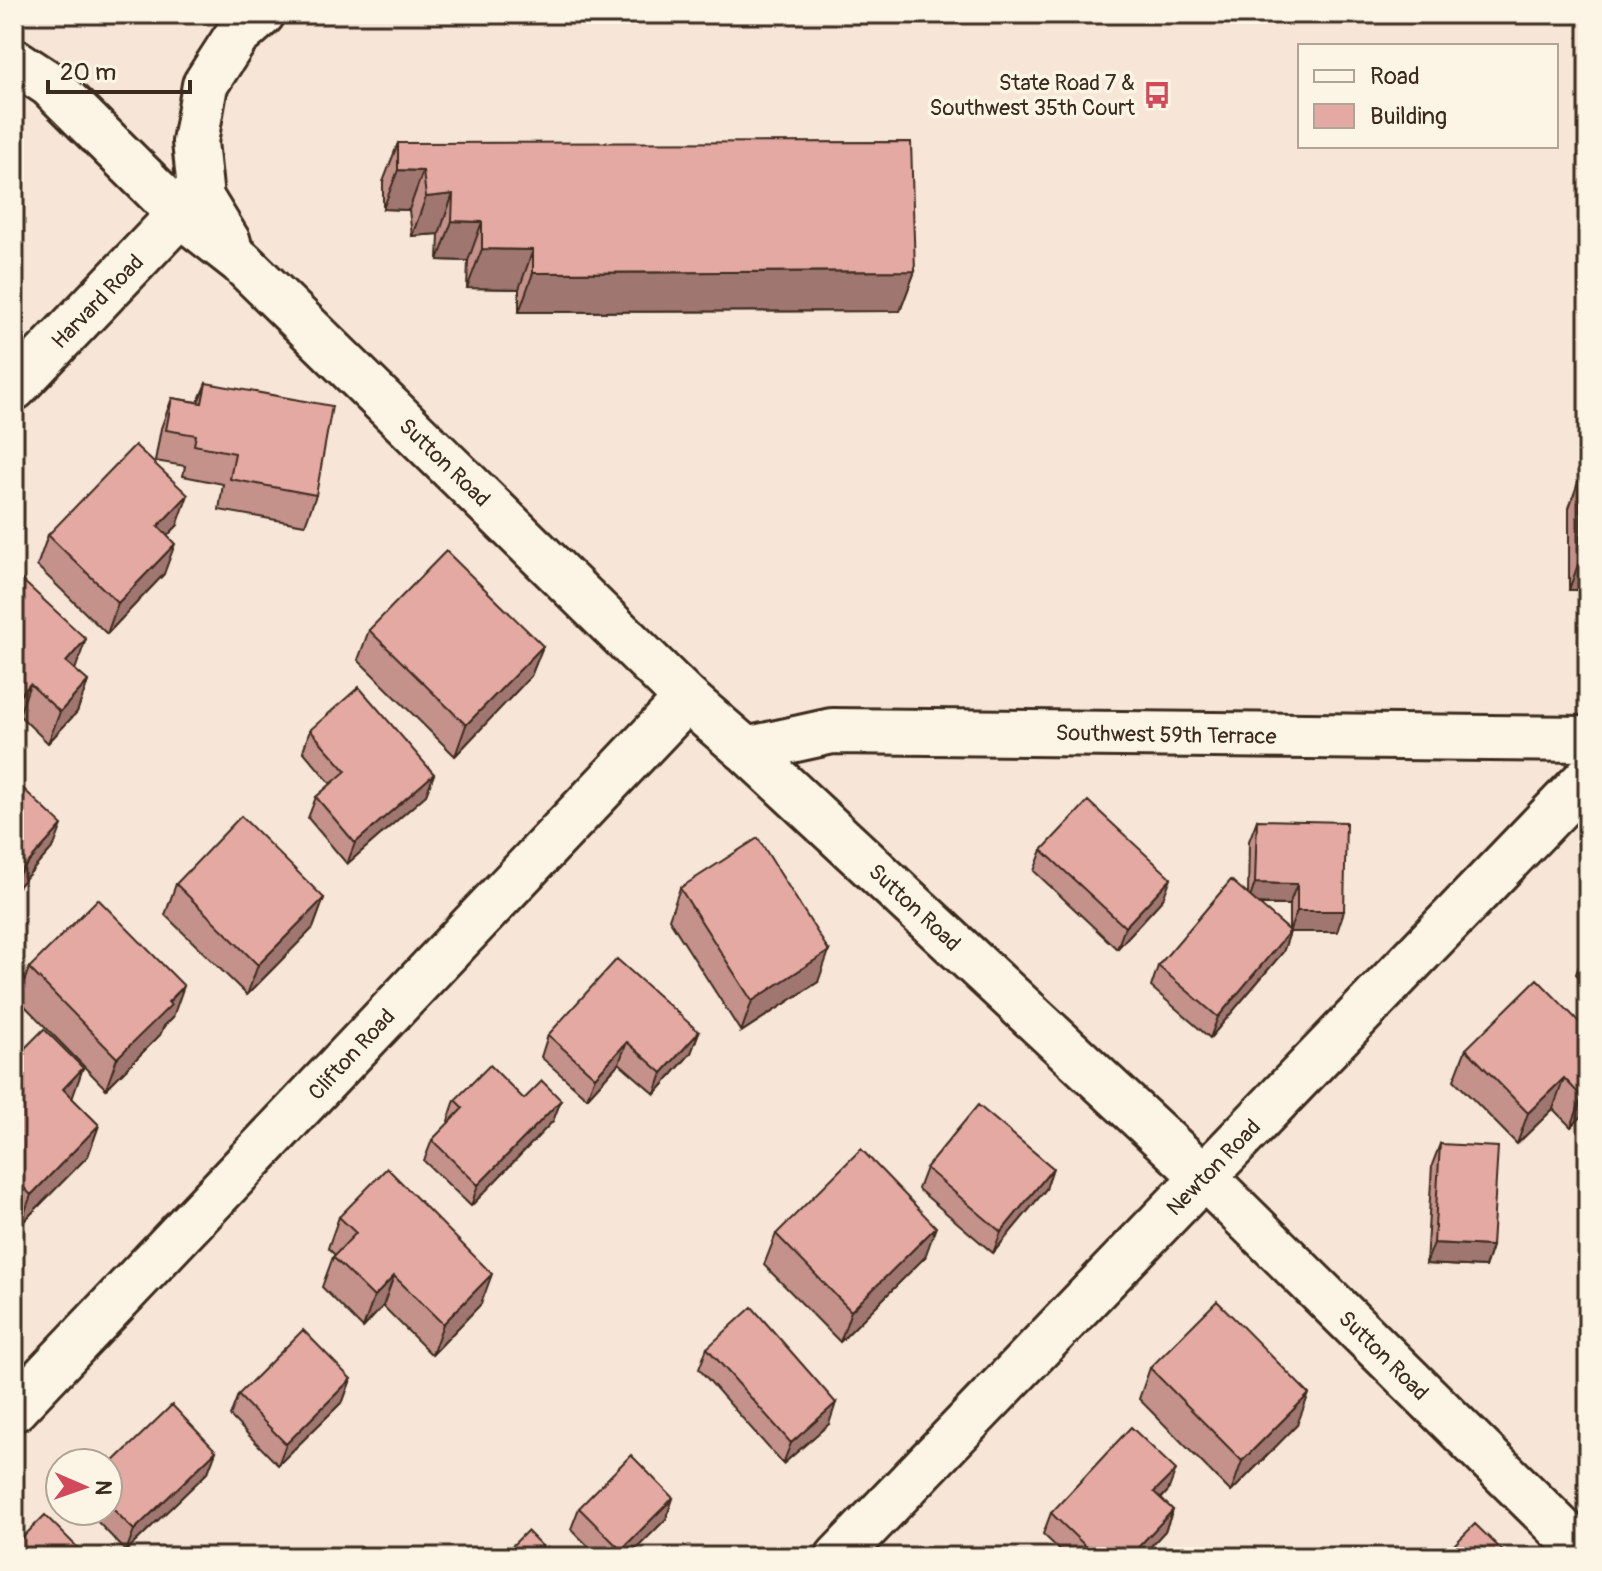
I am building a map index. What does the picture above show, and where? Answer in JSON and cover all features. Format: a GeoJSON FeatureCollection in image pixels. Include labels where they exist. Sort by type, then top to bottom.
{"type":"FeatureCollection","features":[{"type":"Feature","properties":{"kind":"street","name":"Sutton Road"},"geometry":{"type":"LineString","coordinates":[[240,261],[201,198],[195,142],[205,85],[236,37],[262,14]]}},
{"type":"Feature","properties":{"kind":"street","name":"Sutton Road"},"geometry":{"type":"LineString","coordinates":[[14,61],[49,84],[180,214],[240,261],[687,699],[746,750],[1204,1177],[1588,1556]]}},
{"type":"Feature","properties":{"kind":"street","name":"Harvard Road"},"geometry":{"type":"LineString","coordinates":[[14,388],[180,214]]}},
{"type":"Feature","properties":{"kind":"street","name":"Clifton Road"},"geometry":{"type":"LineString","coordinates":[[14,1409],[687,699]]}},
{"type":"Feature","properties":{"kind":"street","name":"Southwest 59th Terrace"},"geometry":{"type":"LineString","coordinates":[[746,750],[832,731],[1588,739]]}},
{"type":"Feature","properties":{"kind":"street","name":"Newton Road"},"geometry":{"type":"LineString","coordinates":[[838,1557],[1588,777]]}},
{"type":"Feature","properties":{"kind":"building"},"geometry":{"type":"Polygon","coordinates":[[[911,142],[915,271],[533,273],[533,250],[482,249],[482,222],[452,221],[453,194],[426,197],[423,171],[398,170],[398,143],[911,142]]]}},
{"type":"Feature","properties":{"kind":"building"},"geometry":{"type":"Polygon","coordinates":[[[206,383],[332,406],[316,495],[230,479],[235,453],[194,445],[196,435],[166,430],[172,398],[202,403],[206,383]]]}},
{"type":"Feature","properties":{"kind":"building"},"geometry":{"type":"Polygon","coordinates":[[[135,445],[188,495],[158,526],[175,544],[118,603],[48,535],[135,445]]]}},
{"type":"Feature","properties":{"kind":"building"},"geometry":{"type":"Polygon","coordinates":[[[1580,477],[1588,477],[1588,560],[1580,559],[1580,477]]]}},
{"type":"Feature","properties":{"kind":"building"},"geometry":{"type":"Polygon","coordinates":[[[446,551],[543,646],[466,725],[369,630],[446,551]]]}},
{"type":"Feature","properties":{"kind":"building"},"geometry":{"type":"Polygon","coordinates":[[[21,579],[86,639],[66,662],[88,681],[60,712],[30,684],[14,702],[14,586],[21,579]]]}},
{"type":"Feature","properties":{"kind":"building"},"geometry":{"type":"Polygon","coordinates":[[[359,687],[434,774],[355,843],[316,797],[346,771],[310,730],[359,687]]]}},
{"type":"Feature","properties":{"kind":"building"},"geometry":{"type":"Polygon","coordinates":[[[14,780],[62,825],[20,872],[14,867],[14,780]]]}},
{"type":"Feature","properties":{"kind":"building"},"geometry":{"type":"Polygon","coordinates":[[[1088,801],[1171,878],[1125,927],[1042,850],[1088,801]]]}},
{"type":"Feature","properties":{"kind":"building"},"geometry":{"type":"Polygon","coordinates":[[[241,816],[324,898],[258,965],[176,884],[241,816]]]}},
{"type":"Feature","properties":{"kind":"building"},"geometry":{"type":"Polygon","coordinates":[[[1257,820],[1346,822],[1344,911],[1297,911],[1297,884],[1255,883],[1257,820]]]}},
{"type":"Feature","properties":{"kind":"building"},"geometry":{"type":"Polygon","coordinates":[[[758,838],[829,951],[752,1001],[680,888],[758,838]]]}},
{"type":"Feature","properties":{"kind":"building"},"geometry":{"type":"Polygon","coordinates":[[[1231,880],[1290,931],[1218,1017],[1158,966],[1231,880]]]}},
{"type":"Feature","properties":{"kind":"building"},"geometry":{"type":"Polygon","coordinates":[[[98,899],[184,986],[168,1002],[171,1005],[117,1058],[29,968],[98,899]]]}},
{"type":"Feature","properties":{"kind":"building"},"geometry":{"type":"Polygon","coordinates":[[[617,959],[699,1032],[662,1073],[627,1042],[595,1077],[548,1035],[617,959]]]}},
{"type":"Feature","properties":{"kind":"building"},"geometry":{"type":"Polygon","coordinates":[[[1537,979],[1588,1031],[1588,1091],[1582,1097],[1564,1078],[1528,1113],[1466,1049],[1537,979]]]}},
{"type":"Feature","properties":{"kind":"building"},"geometry":{"type":"Polygon","coordinates":[[[44,1029],[83,1068],[63,1089],[99,1125],[31,1195],[14,1178],[14,1125],[17,1122],[14,1119],[14,1059],[44,1029]]]}},
{"type":"Feature","properties":{"kind":"building"},"geometry":{"type":"Polygon","coordinates":[[[490,1065],[524,1099],[542,1081],[561,1100],[478,1185],[432,1140],[463,1108],[455,1100],[490,1065]]]}},
{"type":"Feature","properties":{"kind":"building"},"geometry":{"type":"Polygon","coordinates":[[[978,1105],[1053,1168],[1001,1232],[926,1168],[978,1105]]]}},
{"type":"Feature","properties":{"kind":"building"},"geometry":{"type":"Polygon","coordinates":[[[1440,1144],[1498,1147],[1492,1246],[1434,1243],[1440,1144]]]}},
{"type":"Feature","properties":{"kind":"building"},"geometry":{"type":"Polygon","coordinates":[[[861,1149],[936,1227],[851,1311],[776,1234],[861,1149]]]}},
{"type":"Feature","properties":{"kind":"building"},"geometry":{"type":"Polygon","coordinates":[[[387,1168],[492,1274],[443,1324],[394,1276],[374,1297],[333,1257],[356,1233],[339,1217],[387,1168]]]}},
{"type":"Feature","properties":{"kind":"building"},"geometry":{"type":"Polygon","coordinates":[[[1217,1301],[1309,1394],[1242,1461],[1150,1368],[1217,1301]]]}},
{"type":"Feature","properties":{"kind":"building"},"geometry":{"type":"Polygon","coordinates":[[[752,1307],[836,1403],[791,1443],[707,1348],[752,1307]]]}},
{"type":"Feature","properties":{"kind":"building"},"geometry":{"type":"Polygon","coordinates":[[[303,1330],[351,1379],[286,1444],[238,1395],[303,1330]]]}},
{"type":"Feature","properties":{"kind":"building"},"geometry":{"type":"Polygon","coordinates":[[[172,1405],[216,1451],[134,1530],[124,1520],[124,1452],[172,1405]]]}},
{"type":"Feature","properties":{"kind":"building"},"geometry":{"type":"Polygon","coordinates":[[[1131,1427],[1176,1470],[1154,1492],[1173,1510],[1129,1557],[1097,1557],[1051,1513],[1131,1427]]]}},
{"type":"Feature","properties":{"kind":"building"},"geometry":{"type":"Polygon","coordinates":[[[631,1455],[673,1498],[621,1550],[579,1508],[631,1455]]]}},
{"type":"Feature","properties":{"kind":"building"},"geometry":{"type":"Polygon","coordinates":[[[44,1516],[44,1527],[57,1527],[87,1557],[14,1557],[14,1546],[44,1516]]]}},
{"type":"Feature","properties":{"kind":"building"},"geometry":{"type":"Polygon","coordinates":[[[1475,1524],[1509,1557],[1442,1557],[1475,1524]]]}},
{"type":"Feature","properties":{"kind":"building"},"geometry":{"type":"Polygon","coordinates":[[[527,1531],[553,1557],[501,1557],[527,1531]]]}},
{"type":"Feature","properties":{"kind":"place","name":"State Road 7 & Southwest 35th Court"},"geometry":{"type":"Point","coordinates":[1157,95]}}]}
